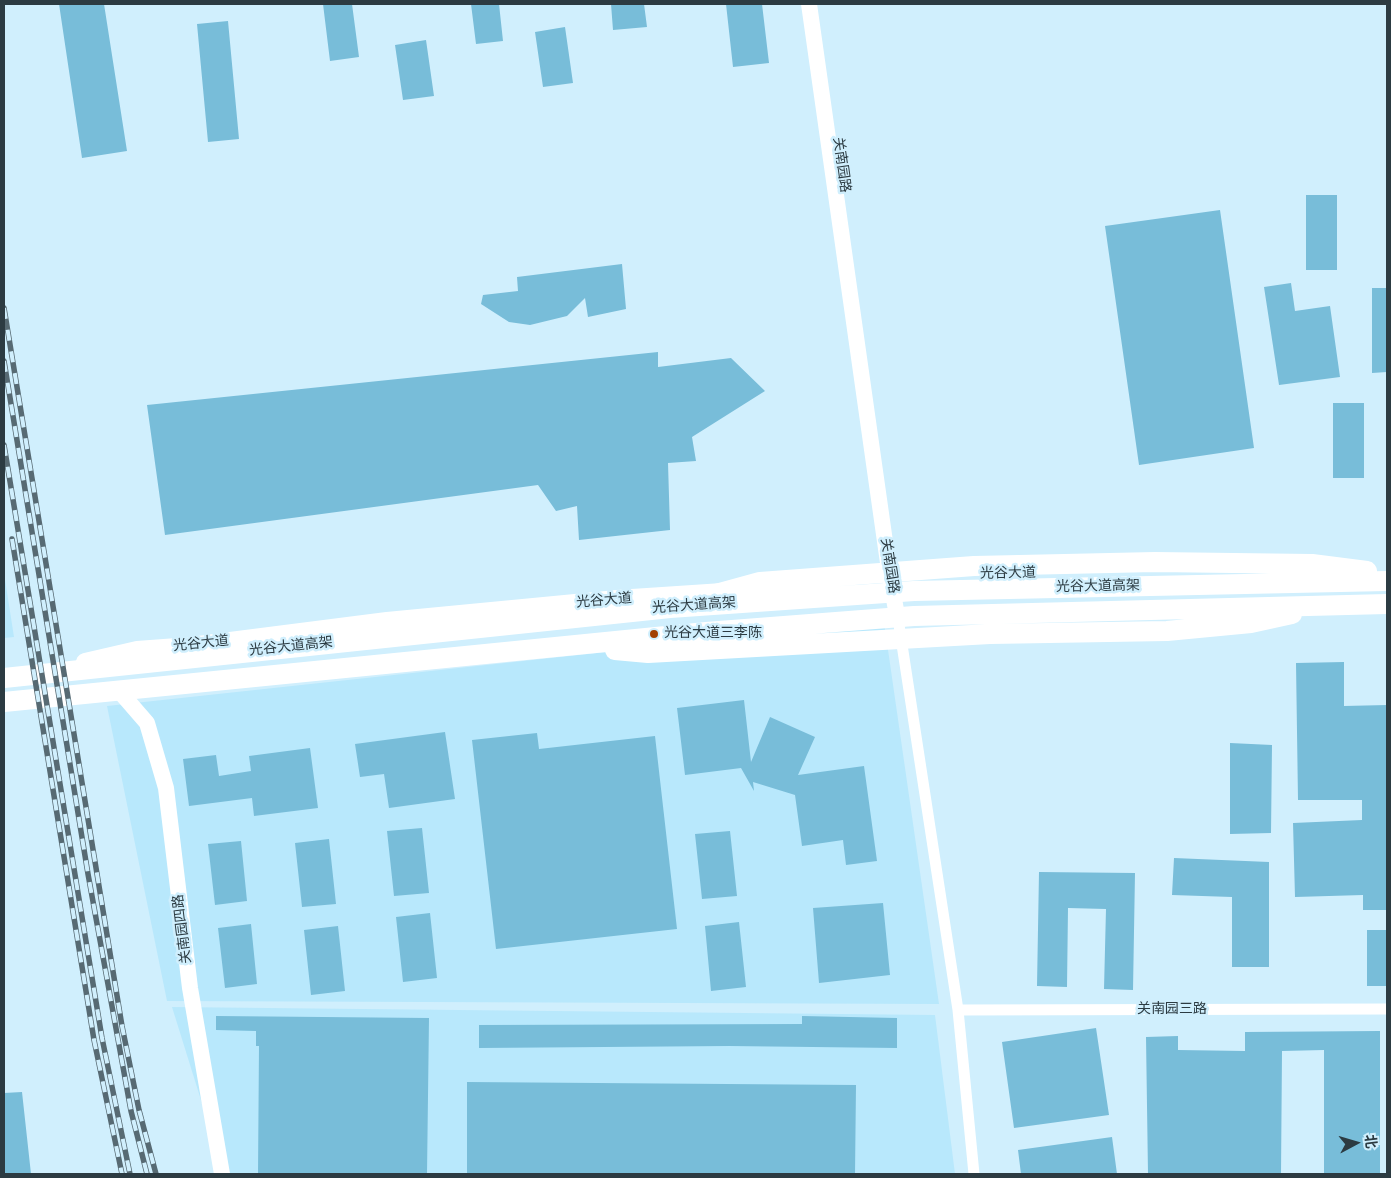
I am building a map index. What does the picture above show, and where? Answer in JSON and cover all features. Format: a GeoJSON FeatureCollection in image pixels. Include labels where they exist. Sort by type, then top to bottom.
{"type":"FeatureCollection","features":[{"type":"Feature","properties":{"kind":"highway"},"geometry":{"type":"LineString","coordinates":[[661,608],[760,582],[974,566],[1155,562],[1312,564],[1387,573]]}},
{"type":"Feature","properties":{"kind":"highway","name":"光谷大道高架"},"geometry":{"type":"LineString","coordinates":[[4,678],[661,608],[914,591],[1387,582]]}},
{"type":"Feature","properties":{"kind":"highway","name":"光谷大道高架"},"geometry":{"type":"LineString","coordinates":[[4,702],[706,632],[914,616],[1387,604]]}},
{"type":"Feature","properties":{"kind":"highway"},"geometry":{"type":"LineString","coordinates":[[561,646],[648,653],[990,634],[1167,631],[1251,623],[1306,611]]}},
{"type":"Feature","properties":{"kind":"main road","name":"关南园路"},"geometry":{"type":"LineString","coordinates":[[809,4],[895,577]]}},
{"type":"Feature","properties":{"kind":"main road","name":"关南园路"},"geometry":{"type":"LineString","coordinates":[[818,4],[895,577],[896,610]]}},
{"type":"Feature","properties":{"kind":"main road","name":"光谷大道"},"geometry":{"type":"LineString","coordinates":[[4,671],[79,663],[137,650],[191,646],[387,621],[617,599],[834,584],[895,577],[1135,571],[1387,573]]}},
{"type":"Feature","properties":{"kind":"main road"},"geometry":{"type":"LineString","coordinates":[[4,707],[394,660],[896,610],[945,608],[1130,608],[1387,613]]}},
{"type":"Feature","properties":{"kind":"main road","name":"关南园四路"},"geometry":{"type":"LineString","coordinates":[[122,693],[147,723],[166,788],[190,988],[222,1174]]}},
{"type":"Feature","properties":{"kind":"street"},"geometry":{"type":"LineString","coordinates":[[896,610],[958,1010],[974,1174]]}},
{"type":"Feature","properties":{"kind":"street","name":"关南园三路"},"geometry":{"type":"LineString","coordinates":[[958,1010],[1387,1009]]}},
{"type":"Feature","properties":{"kind":"shaded area"},"geometry":{"type":"Polygon","coordinates":[[[4,573],[14,637],[4,638],[4,573]]]}},
{"type":"Feature","properties":{"kind":"shaded area"},"geometry":{"type":"Polygon","coordinates":[[[884,622],[939,1004],[167,1001],[107,706],[884,622]]]}},
{"type":"Feature","properties":{"kind":"shaded area"},"geometry":{"type":"Polygon","coordinates":[[[172,1007],[935,1015],[955,1174],[224,1174],[172,1007]]]}},
{"type":"Feature","properties":{"kind":"building"},"geometry":{"type":"Polygon","coordinates":[[[59,4],[104,4],[127,151],[82,158],[59,4]]]}},
{"type":"Feature","properties":{"kind":"building"},"geometry":{"type":"Polygon","coordinates":[[[323,4],[352,4],[359,57],[330,61],[323,4]]]}},
{"type":"Feature","properties":{"kind":"building"},"geometry":{"type":"Polygon","coordinates":[[[471,4],[499,4],[503,41],[476,44],[471,4]]]}},
{"type":"Feature","properties":{"kind":"building"},"geometry":{"type":"Polygon","coordinates":[[[611,4],[644,4],[647,27],[613,30],[611,4]]]}},
{"type":"Feature","properties":{"kind":"building"},"geometry":{"type":"Polygon","coordinates":[[[726,4],[762,4],[769,63],[733,67],[726,4]]]}},
{"type":"Feature","properties":{"kind":"building"},"geometry":{"type":"Polygon","coordinates":[[[228,21],[239,139],[208,142],[197,24],[228,21]]]}},
{"type":"Feature","properties":{"kind":"building"},"geometry":{"type":"Polygon","coordinates":[[[565,27],[573,83],[543,87],[535,32],[565,27]]]}},
{"type":"Feature","properties":{"kind":"building"},"geometry":{"type":"Polygon","coordinates":[[[426,40],[434,96],[403,100],[395,45],[426,40]]]}},
{"type":"Feature","properties":{"kind":"building"},"geometry":{"type":"Polygon","coordinates":[[[1306,195],[1337,195],[1337,270],[1306,270],[1306,195]]]}},
{"type":"Feature","properties":{"kind":"building"},"geometry":{"type":"Polygon","coordinates":[[[1220,210],[1254,448],[1139,465],[1105,226],[1220,210]]]}},
{"type":"Feature","properties":{"kind":"building"},"geometry":{"type":"Polygon","coordinates":[[[622,264],[626,309],[588,317],[585,298],[567,316],[530,325],[509,322],[481,304],[483,295],[518,291],[517,277],[622,264]]]}},
{"type":"Feature","properties":{"kind":"building"},"geometry":{"type":"Polygon","coordinates":[[[1291,283],[1295,311],[1330,306],[1340,377],[1279,385],[1264,287],[1291,283]]]}},
{"type":"Feature","properties":{"kind":"building"},"geometry":{"type":"Polygon","coordinates":[[[1372,288],[1387,288],[1387,372],[1372,373],[1372,288]]]}},
{"type":"Feature","properties":{"kind":"building"},"geometry":{"type":"Polygon","coordinates":[[[658,352],[658,367],[731,358],[765,391],[692,437],[696,461],[668,463],[670,530],[579,540],[577,506],[556,511],[538,485],[165,535],[147,405],[658,352]]]}},
{"type":"Feature","properties":{"kind":"building"},"geometry":{"type":"Polygon","coordinates":[[[1333,403],[1364,403],[1364,478],[1333,478],[1333,403]]]}},
{"type":"Feature","properties":{"kind":"building"},"geometry":{"type":"Polygon","coordinates":[[[1344,662],[1344,706],[1387,705],[1387,910],[1363,910],[1363,895],[1295,897],[1293,823],[1362,820],[1362,800],[1298,800],[1296,663],[1344,662]]]}},
{"type":"Feature","properties":{"kind":"building"},"geometry":{"type":"Polygon","coordinates":[[[744,700],[751,762],[770,717],[815,737],[798,775],[864,766],[877,861],[846,865],[843,840],[802,846],[795,795],[753,782],[754,791],[741,768],[685,775],[677,708],[744,700]]]}},
{"type":"Feature","properties":{"kind":"building"},"geometry":{"type":"Polygon","coordinates":[[[445,732],[455,799],[389,808],[384,774],[360,777],[355,744],[445,732]]]}},
{"type":"Feature","properties":{"kind":"building"},"geometry":{"type":"Polygon","coordinates":[[[537,733],[539,749],[655,736],[677,929],[496,949],[472,740],[537,733]]]}},
{"type":"Feature","properties":{"kind":"building"},"geometry":{"type":"Polygon","coordinates":[[[1230,743],[1272,745],[1271,833],[1230,834],[1230,743]]]}},
{"type":"Feature","properties":{"kind":"building"},"geometry":{"type":"Polygon","coordinates":[[[310,748],[318,808],[254,816],[252,798],[189,806],[183,759],[216,755],[219,776],[251,771],[249,756],[310,748]]]}},
{"type":"Feature","properties":{"kind":"building"},"geometry":{"type":"Polygon","coordinates":[[[422,828],[429,893],[394,896],[387,831],[422,828]]]}},
{"type":"Feature","properties":{"kind":"building"},"geometry":{"type":"Polygon","coordinates":[[[730,831],[737,896],[702,899],[695,834],[730,831]]]}},
{"type":"Feature","properties":{"kind":"building"},"geometry":{"type":"Polygon","coordinates":[[[329,839],[336,904],[302,907],[295,843],[329,839]]]}},
{"type":"Feature","properties":{"kind":"building"},"geometry":{"type":"Polygon","coordinates":[[[241,841],[247,901],[215,905],[208,844],[241,841]]]}},
{"type":"Feature","properties":{"kind":"building"},"geometry":{"type":"Polygon","coordinates":[[[1174,858],[1269,862],[1269,967],[1232,967],[1232,897],[1172,895],[1174,858]]]}},
{"type":"Feature","properties":{"kind":"building"},"geometry":{"type":"Polygon","coordinates":[[[1039,872],[1135,873],[1133,990],[1104,989],[1106,909],[1068,908],[1067,987],[1037,986],[1039,872]]]}},
{"type":"Feature","properties":{"kind":"building"},"geometry":{"type":"Polygon","coordinates":[[[883,903],[890,975],[819,983],[813,908],[883,903]]]}},
{"type":"Feature","properties":{"kind":"building"},"geometry":{"type":"Polygon","coordinates":[[[430,913],[437,978],[403,982],[396,917],[430,913]]]}},
{"type":"Feature","properties":{"kind":"building"},"geometry":{"type":"Polygon","coordinates":[[[739,922],[746,987],[711,991],[705,926],[739,922]]]}},
{"type":"Feature","properties":{"kind":"building"},"geometry":{"type":"Polygon","coordinates":[[[251,924],[257,984],[225,988],[218,928],[251,924]]]}},
{"type":"Feature","properties":{"kind":"building"},"geometry":{"type":"Polygon","coordinates":[[[338,926],[345,991],[311,995],[304,930],[338,926]]]}},
{"type":"Feature","properties":{"kind":"building"},"geometry":{"type":"Polygon","coordinates":[[[1367,930],[1387,930],[1387,986],[1367,986],[1367,930]]]}},
{"type":"Feature","properties":{"kind":"building"},"geometry":{"type":"Polygon","coordinates":[[[216,1016],[429,1018],[427,1174],[258,1174],[259,1046],[256,1046],[256,1031],[216,1030],[216,1016]]]}},
{"type":"Feature","properties":{"kind":"building"},"geometry":{"type":"Polygon","coordinates":[[[802,1016],[897,1018],[897,1048],[729,1046],[479,1048],[479,1025],[802,1024],[802,1016]]]}},
{"type":"Feature","properties":{"kind":"building"},"geometry":{"type":"Polygon","coordinates":[[[1096,1028],[1109,1115],[1014,1128],[1002,1042],[1096,1028]]]}},
{"type":"Feature","properties":{"kind":"building"},"geometry":{"type":"Polygon","coordinates":[[[1380,1031],[1380,1174],[1324,1174],[1324,1050],[1282,1051],[1281,1174],[1148,1174],[1146,1037],[1178,1036],[1178,1050],[1245,1051],[1245,1032],[1380,1031]]]}},
{"type":"Feature","properties":{"kind":"building"},"geometry":{"type":"Polygon","coordinates":[[[467,1082],[856,1085],[855,1174],[467,1174],[467,1082]]]}},
{"type":"Feature","properties":{"kind":"building"},"geometry":{"type":"Polygon","coordinates":[[[22,1092],[31,1174],[4,1174],[4,1093],[22,1092]]]}},
{"type":"Feature","properties":{"kind":"building"},"geometry":{"type":"Polygon","coordinates":[[[1112,1137],[1117,1174],[1021,1174],[1018,1150],[1112,1137]]]}},
{"type":"Feature","properties":{"kind":"railway"},"geometry":{"type":"LineString","coordinates":[[4,308],[122,1026],[139,1110],[156,1174]]}},
{"type":"Feature","properties":{"kind":"railway"},"geometry":{"type":"LineString","coordinates":[[4,361],[88,874],[131,1111],[147,1174]]}},
{"type":"Feature","properties":{"kind":"railway"},"geometry":{"type":"LineString","coordinates":[[4,445],[102,1038],[130,1174]]}},
{"type":"Feature","properties":{"kind":"railway"},"geometry":{"type":"LineString","coordinates":[[12,539],[94,1040],[122,1174]]}},
{"type":"Feature","properties":{"kind":"place","name":"光谷大道三李陈"},"geometry":{"type":"Point","coordinates":[654,634]}}]}
